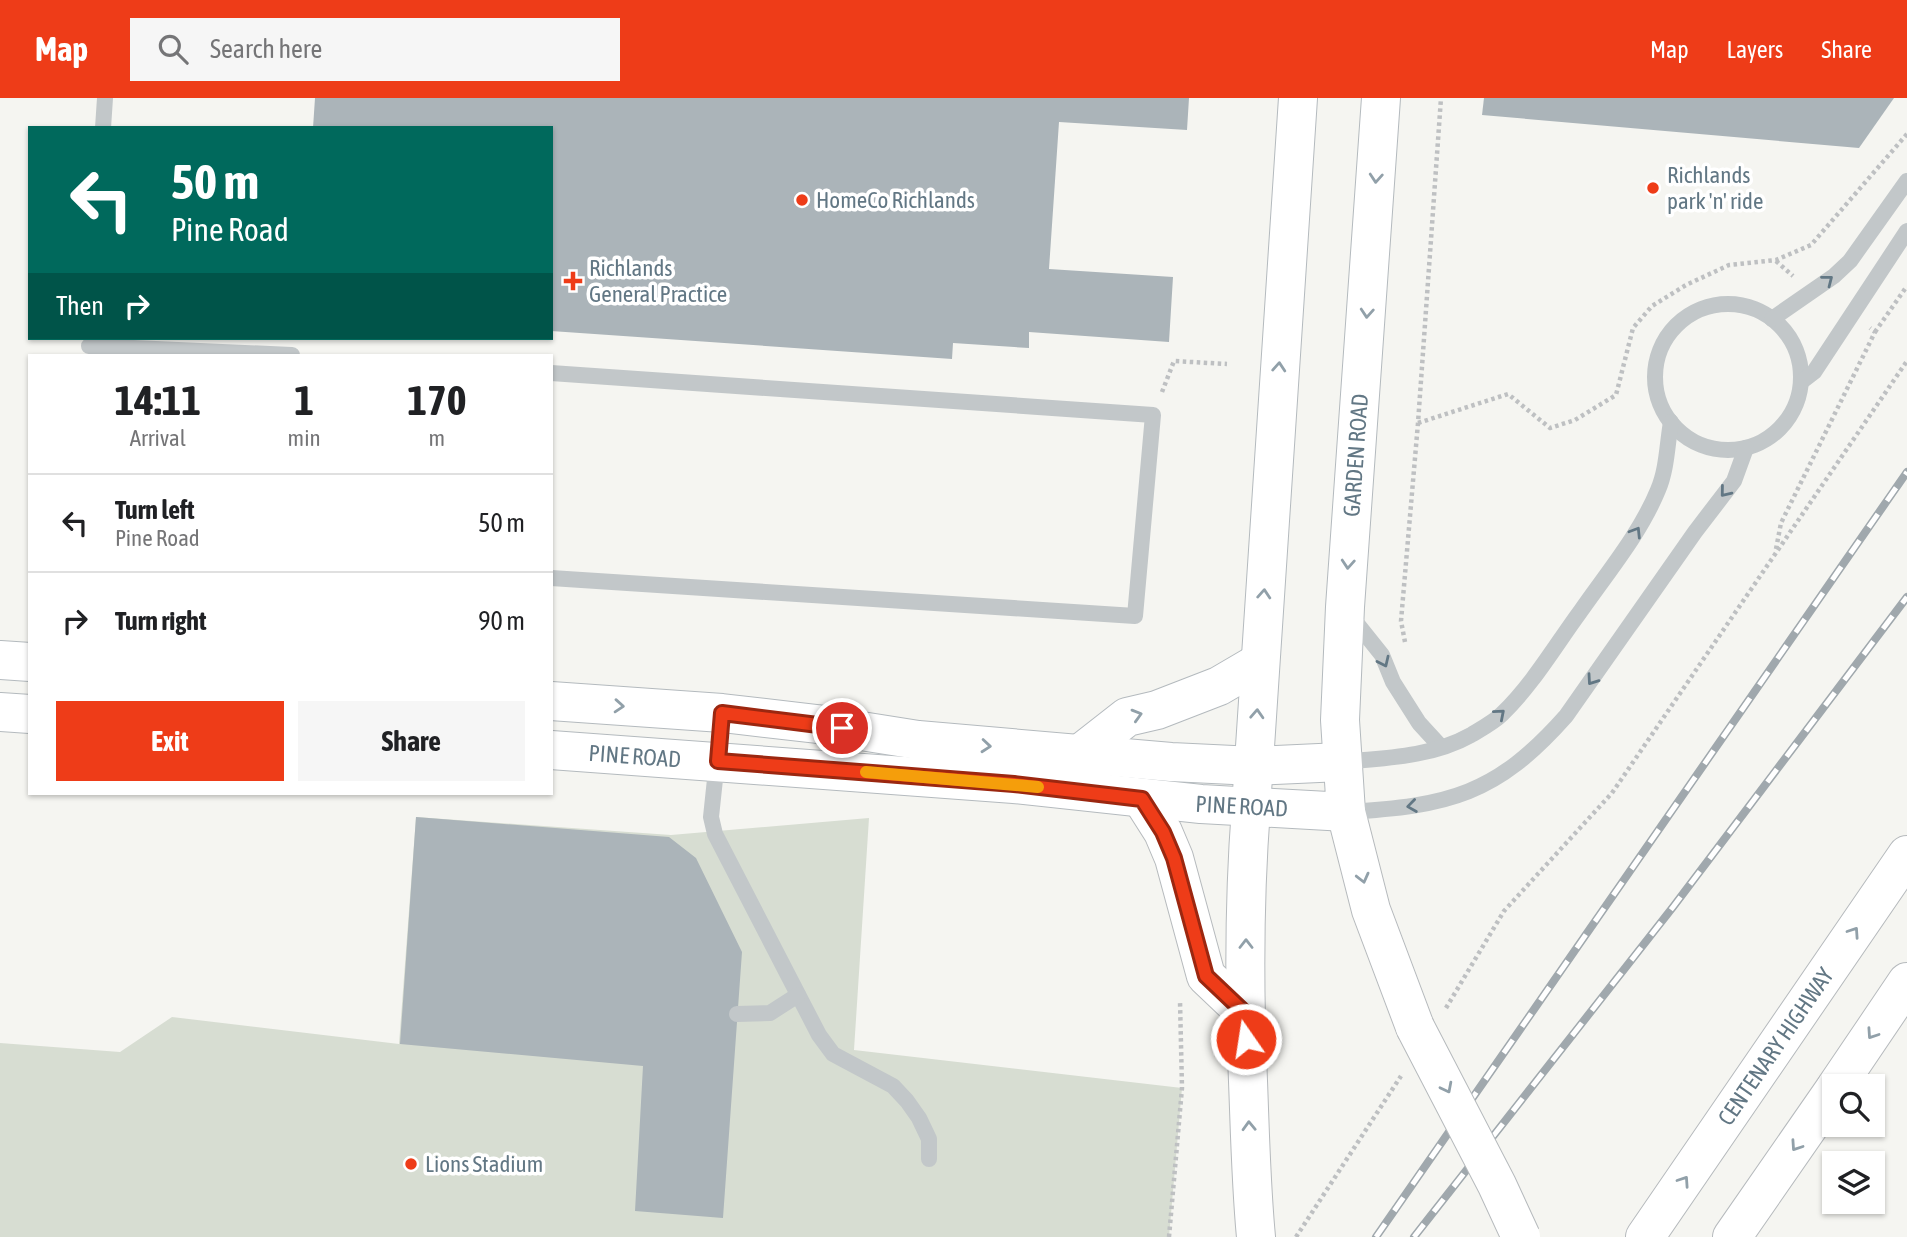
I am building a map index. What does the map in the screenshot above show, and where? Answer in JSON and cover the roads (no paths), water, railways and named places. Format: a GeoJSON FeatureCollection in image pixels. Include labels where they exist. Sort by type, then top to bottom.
{"type":"FeatureCollection","features":[{"type":"Feature","properties":{"kind":"main road"},"geometry":{"type":"LineString","coordinates":[[1256,1237],[1245,1013],[1246,864],[1298,98]]}},
{"type":"Feature","properties":{"kind":"main road","name":"GARDEN ROAD"},"geometry":{"type":"LineString","coordinates":[[1381,98],[1339,720],[1346,812],[1371,910],[1396,980],[1427,1022],[1521,1237]]}},
{"type":"Feature","properties":{"kind":"main road"},"geometry":{"type":"LineString","coordinates":[[0,660],[28,662]]}},
{"type":"Feature","properties":{"kind":"main road"},"geometry":{"type":"LineString","coordinates":[[1082,753],[1127,717],[1157,710],[1219,686],[1259,662]]}},
{"type":"Feature","properties":{"kind":"main road","name":"PINE ROAD"},"geometry":{"type":"LineString","coordinates":[[553,701],[722,713],[918,740],[1171,762],[1254,765],[1341,762]]}},
{"type":"Feature","properties":{"kind":"main road"},"geometry":{"type":"LineString","coordinates":[[0,712],[28,714]]}},
{"type":"Feature","properties":{"kind":"main road","name":"PINE ROAD"},"geometry":{"type":"LineString","coordinates":[[553,750],[1000,783],[1251,808],[1346,812]]}},
{"type":"Feature","properties":{"kind":"main road"},"geometry":{"type":"LineString","coordinates":[[1142,799],[1163,832],[1174,858],[1206,976],[1245,1013]]}},
{"type":"Feature","properties":{"kind":"main road","name":"CENTENARY HIGHWAY"},"geometry":{"type":"LineString","coordinates":[[1645,1237],[1907,855]]}},
{"type":"Feature","properties":{"kind":"main road"},"geometry":{"type":"LineString","coordinates":[[1845,1074],[1907,982]]}},
{"type":"Feature","properties":{"kind":"main road"},"geometry":{"type":"LineString","coordinates":[[1732,1237],[1822,1107]]}},
{"type":"Feature","properties":{"kind":"lane"},"geometry":{"type":"LineString","coordinates":[[103,126],[105,98]]}},
{"type":"Feature","properties":{"kind":"lane"},"geometry":{"type":"LineString","coordinates":[[1772,319],[1834,276],[1850,261],[1907,181]]}},
{"type":"Feature","properties":{"kind":"lane"},"geometry":{"type":"LineString","coordinates":[[1801,382],[1814,372],[1907,231]]}},
{"type":"Feature","properties":{"kind":"lane"},"geometry":{"type":"LineString","coordinates":[[1735,304],[1755,309],[1772,319],[1788,336],[1798,358],[1801,382],[1796,404],[1784,424],[1767,439],[1746,448],[1725,450],[1704,446],[1685,437],[1660,406],[1655,368],[1662,345],[1676,325],[1696,311],[1715,305],[1735,304]]}},
{"type":"Feature","properties":{"kind":"lane"},"geometry":{"type":"LineString","coordinates":[[89,346],[261,354]]}},
{"type":"Feature","properties":{"kind":"lane"},"geometry":{"type":"LineString","coordinates":[[553,373],[1153,415],[1135,616],[553,578]]}},
{"type":"Feature","properties":{"kind":"lane"},"geometry":{"type":"LineString","coordinates":[[1341,762],[1407,756],[1441,747],[1470,736],[1500,716],[1528,686],[1630,541],[1660,487],[1671,422]]}},
{"type":"Feature","properties":{"kind":"lane"},"geometry":{"type":"LineString","coordinates":[[1346,812],[1423,805],[1464,795],[1495,780],[1544,741],[1566,716],[1734,481],[1746,448]]}},
{"type":"Feature","properties":{"kind":"lane"},"geometry":{"type":"LineString","coordinates":[[1345,607],[1382,655],[1393,682],[1419,723],[1441,747]]}},
{"type":"Feature","properties":{"kind":"lane"},"geometry":{"type":"LineString","coordinates":[[722,713],[710,817],[715,834],[819,1035],[833,1054],[893,1086],[907,1101],[929,1139],[929,1159]]}},
{"type":"Feature","properties":{"kind":"lane"},"geometry":{"type":"LineString","coordinates":[[737,1014],[769,1013],[798,995]]}},
{"type":"Feature","properties":{"kind":"railway"},"geometry":{"type":"LineString","coordinates":[[1376,1237],[1907,472]]}},
{"type":"Feature","properties":{"kind":"railway"},"geometry":{"type":"LineString","coordinates":[[1414,1237],[1673,907],[1907,597]]}},
{"type":"Feature","properties":{"kind":"place","name":"Richlands park 'n' ride"},"geometry":{"type":"Point","coordinates":[1653,188]}},
{"type":"Feature","properties":{"kind":"place","name":"HomeCo Richlands"},"geometry":{"type":"Point","coordinates":[802,200]}},
{"type":"Feature","properties":{"kind":"place","name":"Richlands General Practice"},"geometry":{"type":"Point","coordinates":[573,281]}},
{"type":"Feature","properties":{"kind":"place","name":"Lions Stadium"},"geometry":{"type":"Point","coordinates":[411,1164]}}]}
